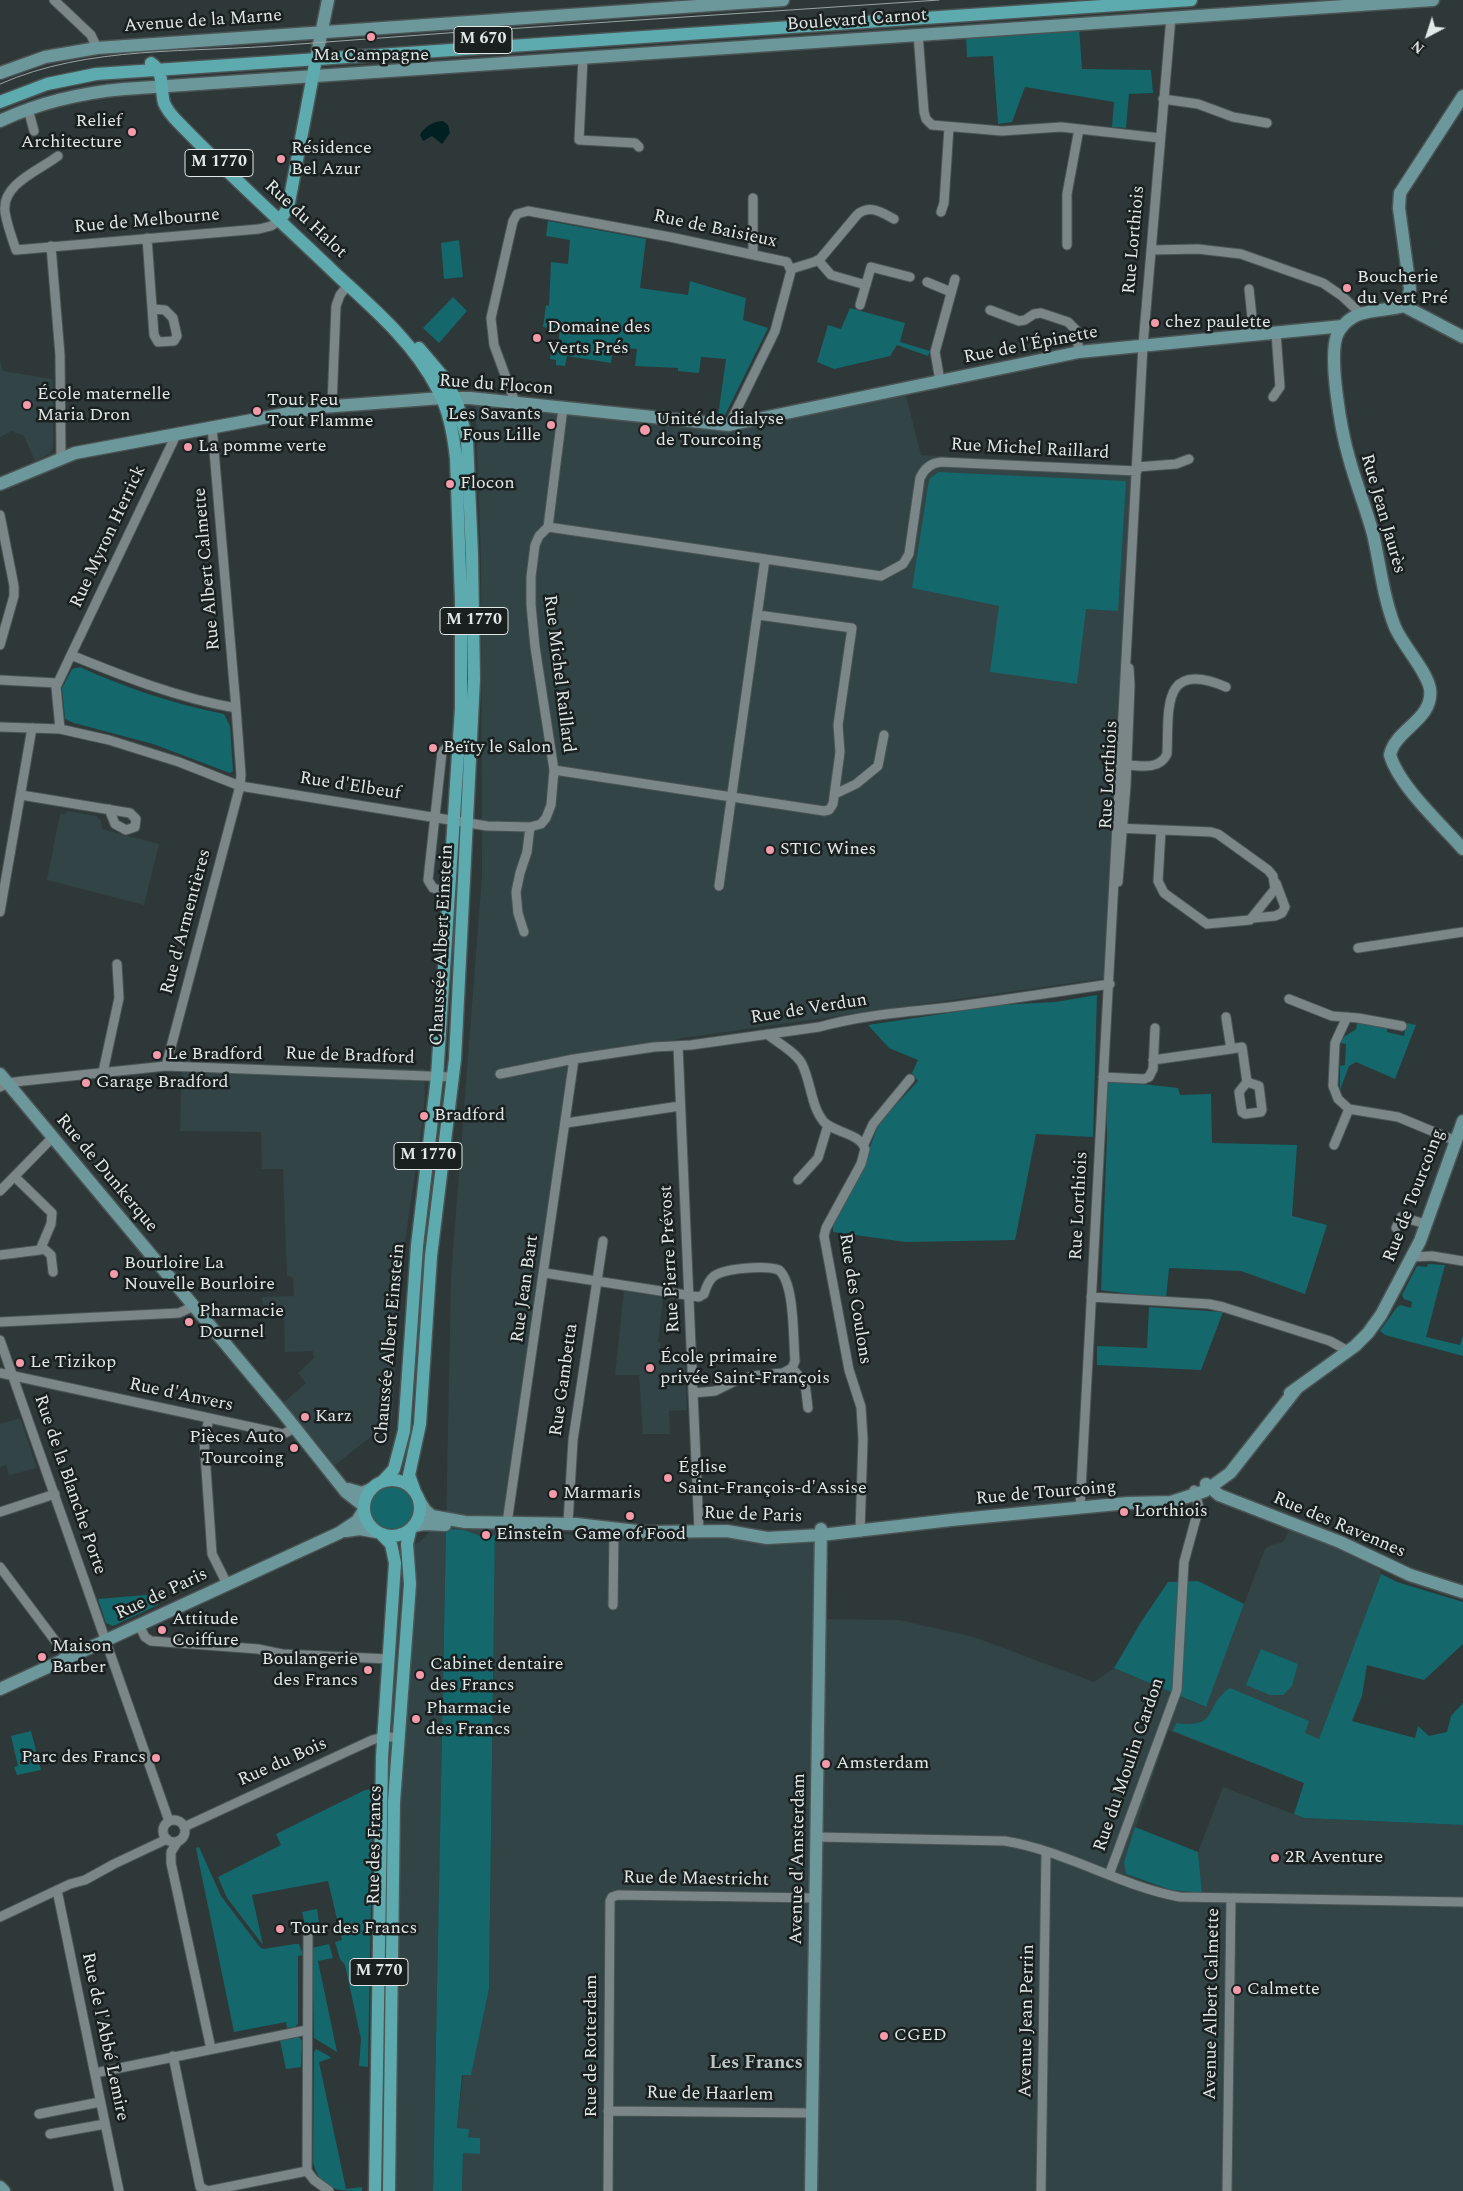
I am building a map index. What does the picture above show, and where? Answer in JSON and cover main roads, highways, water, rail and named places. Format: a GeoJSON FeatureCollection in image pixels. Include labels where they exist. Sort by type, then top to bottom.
{"type":"FeatureCollection","features":[{"type":"Feature","properties":{"kind":"main road","name":"Boulevard Carnot"},"geometry":{"type":"LineString","coordinates":[[648,32],[1070,0]]}},
{"type":"Feature","properties":{"kind":"main road","name":"Boulevard Carnot"},"geometry":{"type":"LineString","coordinates":[[648,32],[1191,0]]}},
{"type":"Feature","properties":{"kind":"main road","name":"M 670"},"geometry":{"type":"LineString","coordinates":[[0,94],[34,80],[67,71],[155,67],[648,32]]}},
{"type":"Feature","properties":{"kind":"main road"},"geometry":{"type":"LineString","coordinates":[[280,220],[288,208],[317,55]]}},
{"type":"Feature","properties":{"kind":"main road","name":"M 670"},"geometry":{"type":"LineString","coordinates":[[0,102],[33,88],[63,80],[155,67]]}},
{"type":"Feature","properties":{"kind":"main road","name":"Rue du Halot"},"geometry":{"type":"LineString","coordinates":[[155,67],[162,87],[165,105],[174,118],[348,285],[412,340],[446,380],[449,398]]}},
{"type":"Feature","properties":{"kind":"main road","name":"Chaussée Albert Einstein"},"geometry":{"type":"LineString","coordinates":[[417,1496],[409,1475],[420,1424],[431,1256],[453,1077],[473,715],[474,635],[466,435],[449,398]]}},
{"type":"Feature","properties":{"kind":"main road","name":"Chaussée Albert Einstein"},"geometry":{"type":"LineString","coordinates":[[382,1482],[394,1469],[404,1431],[417,1246],[437,1077],[450,893],[459,746],[461,600],[456,458],[449,398]]}},
{"type":"Feature","properties":{"kind":"main road"},"geometry":{"type":"LineString","coordinates":[[400,1481],[409,1486],[417,1496],[420,1514],[412,1528],[395,1537],[379,1533],[367,1522],[364,1508],[366,1497],[371,1489],[382,1482],[400,1481]]}},
{"type":"Feature","properties":{"kind":"main road","name":"Rue des Francs"},"geometry":{"type":"LineString","coordinates":[[389,2191],[394,1812],[410,1584],[407,1544],[412,1528]]}},
{"type":"Feature","properties":{"kind":"main road","name":"Rue des Francs"},"geometry":{"type":"LineString","coordinates":[[375,2191],[384,1737],[395,1563],[391,1544],[379,1533]]}},
{"type":"Feature","properties":{"kind":"tram line"},"geometry":{"type":"LineString","coordinates":[[0,84],[34,71],[69,63],[141,53],[939,0]]}},
{"type":"Feature","properties":{"kind":"place","name":"Ma Campagne"},"geometry":{"type":"Point","coordinates":[371,37]}},
{"type":"Feature","properties":{"kind":"place","name":"Relief Architecture"},"geometry":{"type":"Point","coordinates":[132,132]}},
{"type":"Feature","properties":{"kind":"place","name":"Résidence Bel Azur"},"geometry":{"type":"Point","coordinates":[281,159]}},
{"type":"Feature","properties":{"kind":"place","name":"Boucherie du Vert Pré"},"geometry":{"type":"Point","coordinates":[1347,288]}},
{"type":"Feature","properties":{"kind":"place","name":"chez paulette"},"geometry":{"type":"Point","coordinates":[1155,323]}},
{"type":"Feature","properties":{"kind":"place","name":"Domaine des Verts Prés"},"geometry":{"type":"Point","coordinates":[537,338]}},
{"type":"Feature","properties":{"kind":"place","name":"École maternelle Maria Dron"},"geometry":{"type":"Point","coordinates":[27,405]}},
{"type":"Feature","properties":{"kind":"place","name":"Tout Feu Tout Flamme"},"geometry":{"type":"Point","coordinates":[257,411]}},
{"type":"Feature","properties":{"kind":"place","name":"Les Savants Fous Lille"},"geometry":{"type":"Point","coordinates":[551,425]}},
{"type":"Feature","properties":{"kind":"place","name":"Unité de dialyse de Tourcoing"},"geometry":{"type":"Point","coordinates":[645,430]}},
{"type":"Feature","properties":{"kind":"place","name":"La pomme verte"},"geometry":{"type":"Point","coordinates":[188,447]}},
{"type":"Feature","properties":{"kind":"place","name":"Flocon"},"geometry":{"type":"Point","coordinates":[450,484]}},
{"type":"Feature","properties":{"kind":"place","name":"Beïty le Salon"},"geometry":{"type":"Point","coordinates":[433,748]}},
{"type":"Feature","properties":{"kind":"place","name":"STIC Wines"},"geometry":{"type":"Point","coordinates":[770,850]}},
{"type":"Feature","properties":{"kind":"place","name":"Le Bradford"},"geometry":{"type":"Point","coordinates":[157,1055]}},
{"type":"Feature","properties":{"kind":"place","name":"Garage Bradford"},"geometry":{"type":"Point","coordinates":[86,1083]}},
{"type":"Feature","properties":{"kind":"place","name":"Bradford"},"geometry":{"type":"Point","coordinates":[424,1116]}},
{"type":"Feature","properties":{"kind":"place","name":"Bourloire La Nouvelle Bourloire"},"geometry":{"type":"Point","coordinates":[114,1274]}},
{"type":"Feature","properties":{"kind":"place","name":"Pharmacie Dournel"},"geometry":{"type":"Point","coordinates":[189,1322]}},
{"type":"Feature","properties":{"kind":"place","name":"Le Tizikop"},"geometry":{"type":"Point","coordinates":[20,1363]}},
{"type":"Feature","properties":{"kind":"place","name":"École primaire privée Saint-François"},"geometry":{"type":"Point","coordinates":[650,1368]}},
{"type":"Feature","properties":{"kind":"place","name":"Karz"},"geometry":{"type":"Point","coordinates":[305,1417]}},
{"type":"Feature","properties":{"kind":"place","name":"Pièces Auto Tourcoing"},"geometry":{"type":"Point","coordinates":[294,1448]}},
{"type":"Feature","properties":{"kind":"place","name":"Église Saint-François-d'Assise"},"geometry":{"type":"Point","coordinates":[668,1478]}},
{"type":"Feature","properties":{"kind":"place","name":"Marmaris"},"geometry":{"type":"Point","coordinates":[553,1494]}},
{"type":"Feature","properties":{"kind":"place","name":"Lorthiois"},"geometry":{"type":"Point","coordinates":[1124,1512]}},
{"type":"Feature","properties":{"kind":"place","name":"Game of Food"},"geometry":{"type":"Point","coordinates":[630,1516]}},
{"type":"Feature","properties":{"kind":"place","name":"Einstein"},"geometry":{"type":"Point","coordinates":[486,1535]}},
{"type":"Feature","properties":{"kind":"place","name":"Attitude Coiffure"},"geometry":{"type":"Point","coordinates":[162,1630]}},
{"type":"Feature","properties":{"kind":"place","name":"Maison Barber"},"geometry":{"type":"Point","coordinates":[42,1657]}},
{"type":"Feature","properties":{"kind":"place","name":"Boulangerie des Francs"},"geometry":{"type":"Point","coordinates":[368,1670]}},
{"type":"Feature","properties":{"kind":"place","name":"Cabinet dentaire des Francs"},"geometry":{"type":"Point","coordinates":[420,1675]}},
{"type":"Feature","properties":{"kind":"place","name":"Pharmacie des Francs"},"geometry":{"type":"Point","coordinates":[416,1719]}},
{"type":"Feature","properties":{"kind":"place","name":"Parc des Francs"},"geometry":{"type":"Point","coordinates":[156,1758]}},
{"type":"Feature","properties":{"kind":"place","name":"Amsterdam"},"geometry":{"type":"Point","coordinates":[826,1764]}},
{"type":"Feature","properties":{"kind":"place","name":"2R Aventure"},"geometry":{"type":"Point","coordinates":[1275,1858]}},
{"type":"Feature","properties":{"kind":"place","name":"Tour des Francs"},"geometry":{"type":"Point","coordinates":[280,1929]}},
{"type":"Feature","properties":{"kind":"place","name":"Calmette"},"geometry":{"type":"Point","coordinates":[1237,1990]}},
{"type":"Feature","properties":{"kind":"place","name":"CGED"},"geometry":{"type":"Point","coordinates":[884,2036]}},
{"type":"Feature","properties":{"kind":"district","name":"Les Francs"},"geometry":{"type":"Point","coordinates":[756,2064]}}]}
